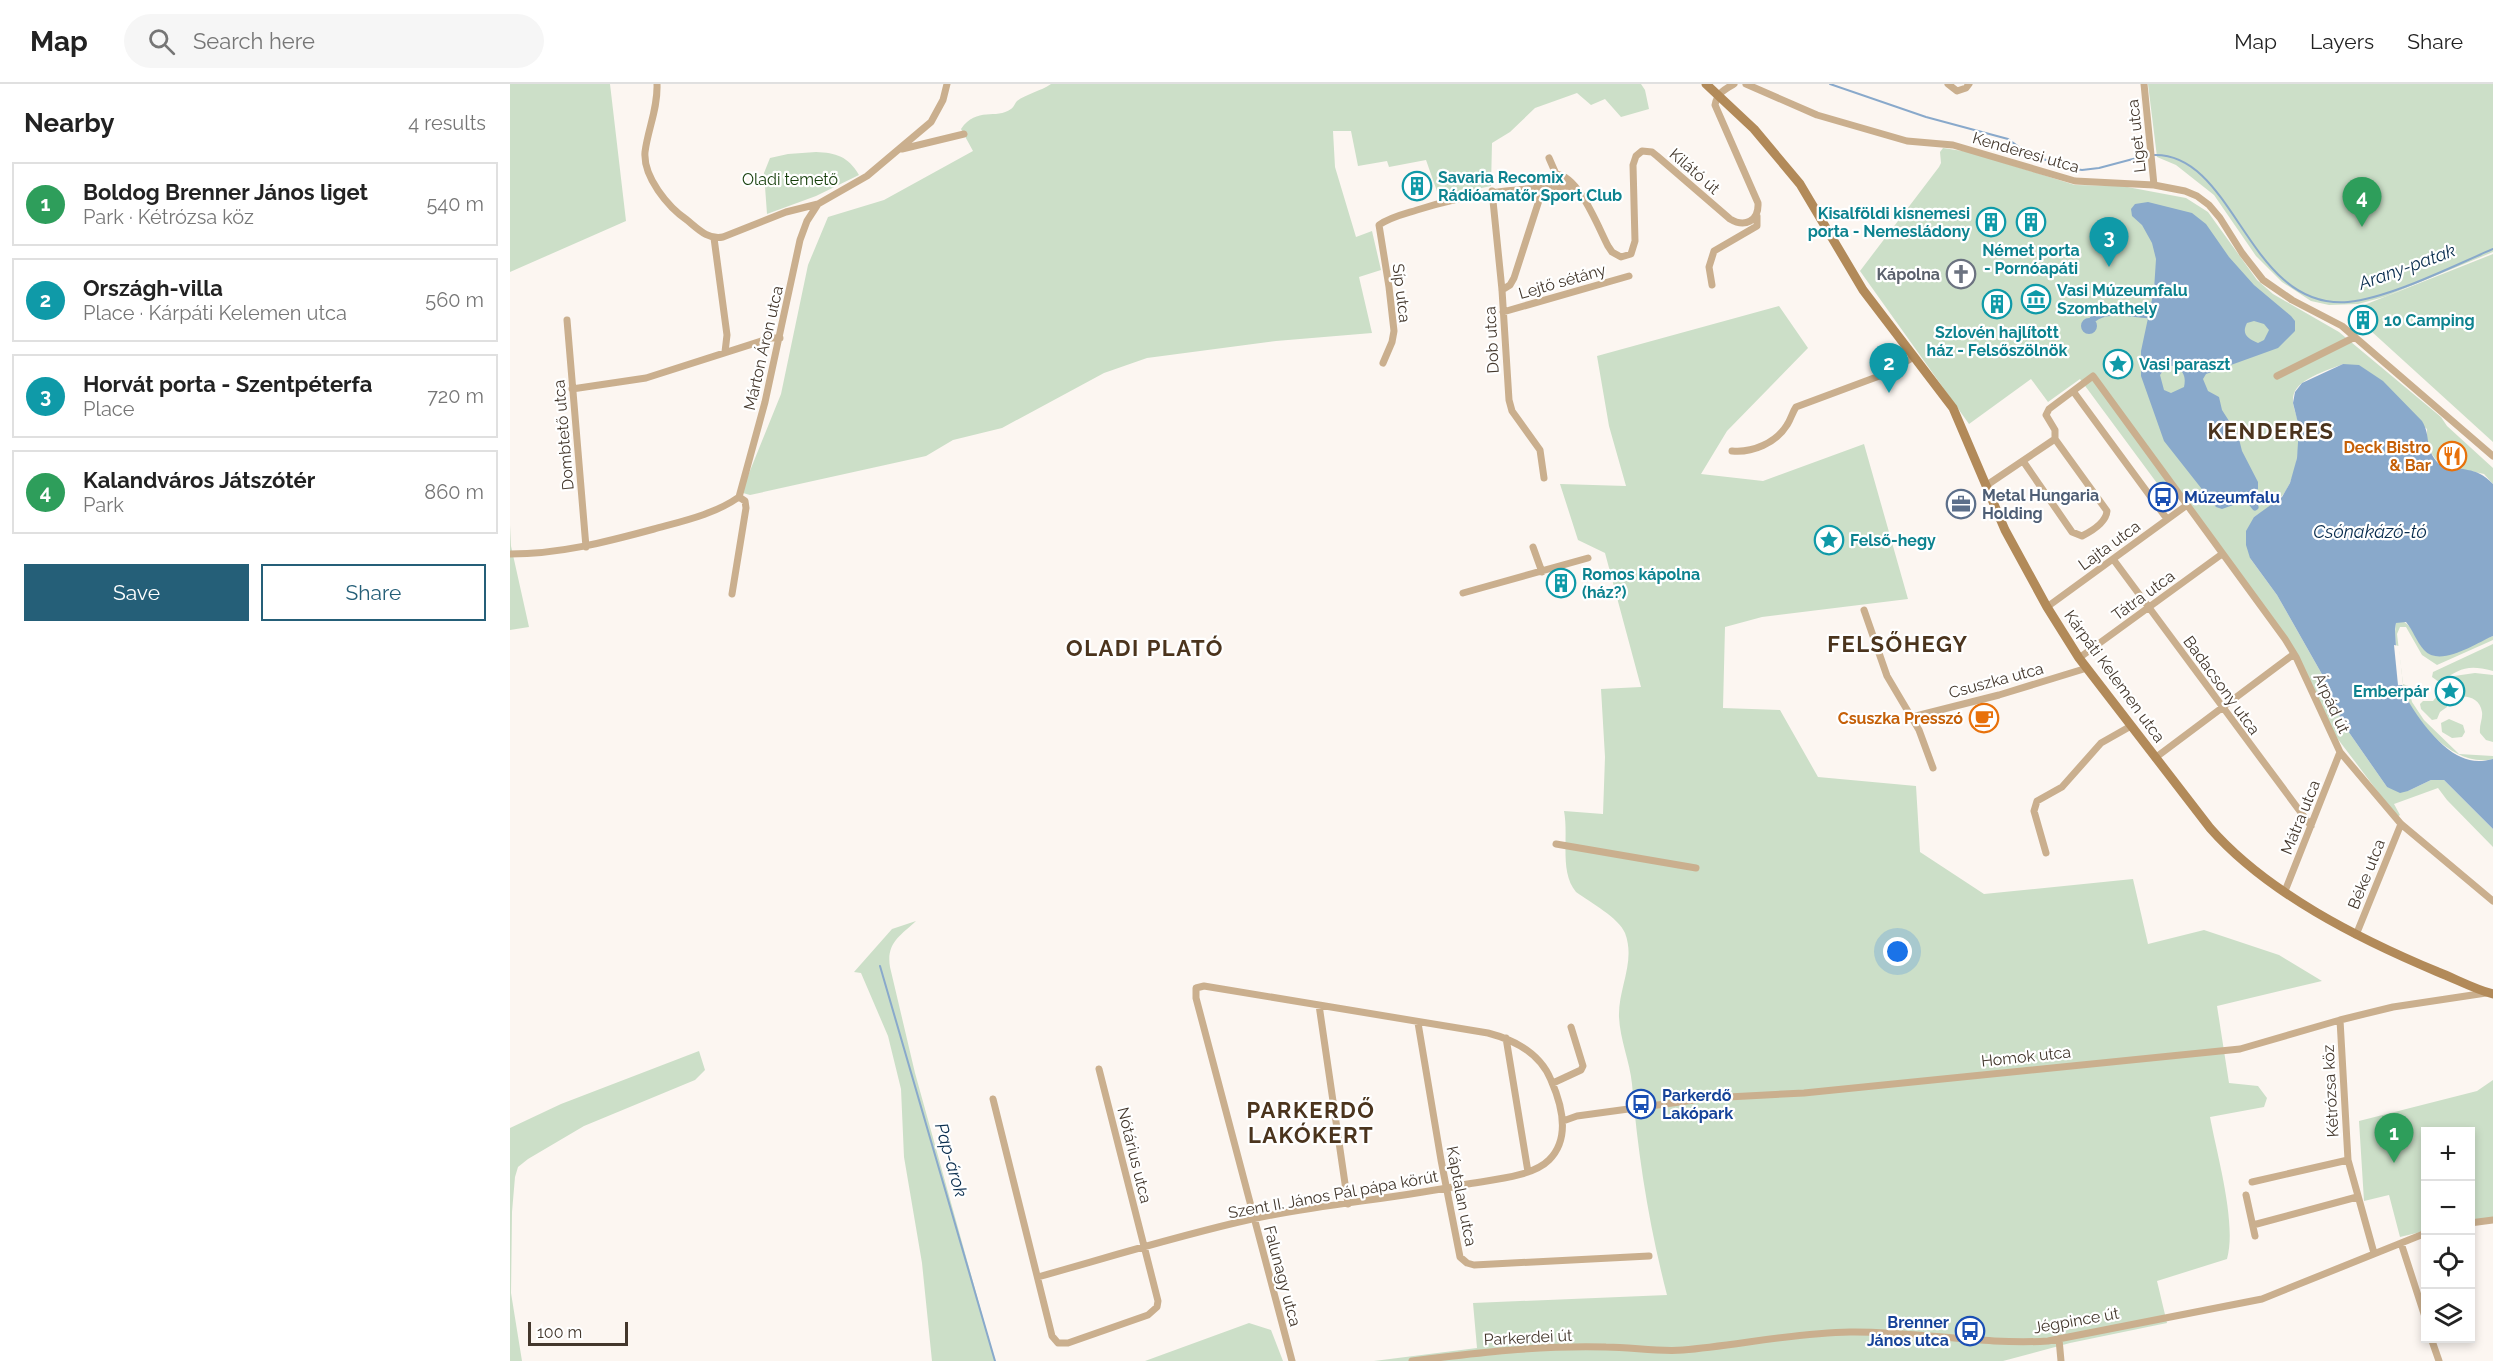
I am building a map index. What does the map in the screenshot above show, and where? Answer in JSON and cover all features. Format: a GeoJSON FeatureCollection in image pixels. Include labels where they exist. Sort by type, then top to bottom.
{"type":"FeatureCollection","features":[{"type":"Feature","properties":{"kind":"street"},"geometry":{"type":"LineString","coordinates":[[657,84],[656,102],[645,154],[649,172],[666,201],[682,217],[714,238],[732,234],[786,212],[818,204],[867,176],[931,122],[943,99],[947,84]]}},
{"type":"Feature","properties":{"kind":"street","name":"Kárpáti Kelemen utca"},"geometry":{"type":"LineString","coordinates":[[1706,84],[1760,136],[1800,184],[1863,290],[1953,408],[2011,542],[2047,607],[2079,658],[2218,837],[2285,891],[2356,935],[2391,952],[2491,993]]}},
{"type":"Feature","properties":{"kind":"street"},"geometry":{"type":"LineString","coordinates":[[1718,96],[1723,89],[1734,84]]}},
{"type":"Feature","properties":{"kind":"street","name":"Kenderesi utca"},"geometry":{"type":"LineString","coordinates":[[1746,84],[1817,115],[1907,141],[1953,145],[2075,181],[2154,185],[2185,191],[2209,205],[2263,280],[2277,291],[2342,326],[2493,456]]}},
{"type":"Feature","properties":{"kind":"street"},"geometry":{"type":"LineString","coordinates":[[1948,84],[1957,91],[1966,88],[1969,84]]}},
{"type":"Feature","properties":{"kind":"street","name":"Liget utca"},"geometry":{"type":"LineString","coordinates":[[2144,84],[2154,185]]}},
{"type":"Feature","properties":{"kind":"street","name":"Kilátó út"},"geometry":{"type":"LineString","coordinates":[[1578,191],[1608,246],[1612,252],[1621,257],[1631,254],[1635,241],[1633,165],[1636,156],[1642,151],[1652,152],[1737,223],[1751,221],[1757,216],[1758,203],[1715,105],[1718,96]]}},
{"type":"Feature","properties":{"kind":"street"},"geometry":{"type":"LineString","coordinates":[[900,150],[964,134]]}},
{"type":"Feature","properties":{"kind":"street"},"geometry":{"type":"LineString","coordinates":[[1549,158],[1556,174],[1571,181],[1578,191]]}},
{"type":"Feature","properties":{"kind":"street"},"geometry":{"type":"LineString","coordinates":[[1502,290],[1510,285],[1514,278],[1547,187],[1552,176],[1556,174]]}},
{"type":"Feature","properties":{"kind":"street"},"geometry":{"type":"LineString","coordinates":[[1492,191],[1568,186],[1578,191]]}},
{"type":"Feature","properties":{"kind":"street","name":"Síp utca"},"geometry":{"type":"LineString","coordinates":[[1383,363],[1394,331],[1379,225],[1390,218],[1444,201],[1492,191]]}},
{"type":"Feature","properties":{"kind":"street","name":"Dob utca"},"geometry":{"type":"LineString","coordinates":[[1492,191],[1502,290],[1509,400],[1512,411],[1540,450],[1544,478]]}},
{"type":"Feature","properties":{"kind":"street","name":"Márton Áron utca"},"geometry":{"type":"LineString","coordinates":[[732,594],[746,508],[745,501],[739,497],[765,402],[800,240],[807,221],[818,204]]}},
{"type":"Feature","properties":{"kind":"street"},"geometry":{"type":"LineString","coordinates":[[1712,285],[1708,267],[1714,251],[1757,226],[1757,216]]}},
{"type":"Feature","properties":{"kind":"street"},"geometry":{"type":"LineString","coordinates":[[714,238],[727,335],[725,352]]}},
{"type":"Feature","properties":{"kind":"street","name":"Lejtő sétány"},"geometry":{"type":"LineString","coordinates":[[1503,312],[1629,276]]}},
{"type":"Feature","properties":{"kind":"street","name":"Dombtető utca"},"geometry":{"type":"LineString","coordinates":[[567,320],[586,547]]}},
{"type":"Feature","properties":{"kind":"street"},"geometry":{"type":"LineString","coordinates":[[2277,376],[2355,337]]}},
{"type":"Feature","properties":{"kind":"street"},"geometry":{"type":"LineString","coordinates":[[572,389],[630,382],[771,338],[780,338]]}},
{"type":"Feature","properties":{"kind":"street"},"geometry":{"type":"LineString","coordinates":[[1732,451],[1749,451],[1767,443],[1786,427],[1796,407],[1882,375],[1914,357]]}},
{"type":"Feature","properties":{"kind":"street","name":"Árpád út"},"geometry":{"type":"LineString","coordinates":[[2023,461],[2073,532],[2082,536],[2104,521],[2107,511],[2055,439],[2055,430],[2046,415],[2049,409],[2092,376],[2294,654],[2340,752],[2401,824],[2493,901]]}},
{"type":"Feature","properties":{"kind":"street"},"geometry":{"type":"LineString","coordinates":[[2073,391],[2167,519]]}},
{"type":"Feature","properties":{"kind":"street"},"geometry":{"type":"LineString","coordinates":[[1987,485],[2055,439]]}},
{"type":"Feature","properties":{"kind":"street"},"geometry":{"type":"LineString","coordinates":[[2156,505],[2176,490]]}},
{"type":"Feature","properties":{"kind":"street"},"geometry":{"type":"LineString","coordinates":[[510,554],[533,554],[586,547],[676,523],[722,507],[739,497]]}},
{"type":"Feature","properties":{"kind":"street","name":"Lajta utca"},"geometry":{"type":"LineString","coordinates":[[2047,607],[2187,505]]}},
{"type":"Feature","properties":{"kind":"street"},"geometry":{"type":"LineString","coordinates":[[1533,547],[1542,572]]}},
{"type":"Feature","properties":{"kind":"street","name":"Tátra utca"},"geometry":{"type":"LineString","coordinates":[[2079,658],[2222,554]]}},
{"type":"Feature","properties":{"kind":"street"},"geometry":{"type":"LineString","coordinates":[[1463,593],[1588,558]]}},
{"type":"Feature","properties":{"kind":"street","name":"Badacsony utca"},"geometry":{"type":"LineString","coordinates":[[2113,559],[2311,826]]}},
{"type":"Feature","properties":{"kind":"street"},"geometry":{"type":"LineString","coordinates":[[1864,610],[1887,676],[1912,717],[1933,768]]}},
{"type":"Feature","properties":{"kind":"street"},"geometry":{"type":"LineString","coordinates":[[2155,758],[2294,654]]}},
{"type":"Feature","properties":{"kind":"street","name":"Csuszka utca"},"geometry":{"type":"LineString","coordinates":[[1912,717],[2010,692],[2087,668]]}},
{"type":"Feature","properties":{"kind":"street"},"geometry":{"type":"LineString","coordinates":[[2046,853],[2034,811],[2037,801],[2062,787],[2101,743],[2131,726]]}},
{"type":"Feature","properties":{"kind":"street","name":"Mátra utca"},"geometry":{"type":"LineString","coordinates":[[2285,891],[2340,752]]}},
{"type":"Feature","properties":{"kind":"street","name":"Béke utca"},"geometry":{"type":"LineString","coordinates":[[2356,935],[2401,824]]}},
{"type":"Feature","properties":{"kind":"street"},"geometry":{"type":"LineString","coordinates":[[1556,844],[1696,868]]}},
{"type":"Feature","properties":{"kind":"street","name":"Szent II. János Pál pápa körút"},"geometry":{"type":"LineString","coordinates":[[1038,1277],[1254,1219],[1446,1188],[1528,1172],[1540,1167],[1554,1153],[1563,1131],[1563,1121],[1562,1110],[1552,1083],[1535,1057],[1526,1048],[1506,1038],[1204,986],[1196,988]]}},
{"type":"Feature","properties":{"kind":"street","name":"Falunagy utca"},"geometry":{"type":"LineString","coordinates":[[1196,988],[1196,998],[1292,1361]]}},
{"type":"Feature","properties":{"kind":"street","name":"Homok utca"},"geometry":{"type":"LineString","coordinates":[[1563,1121],[1577,1116],[1708,1098],[1804,1093],[2240,1049],[2340,1020],[2412,1003],[2491,993]]}},
{"type":"Feature","properties":{"kind":"street"},"geometry":{"type":"LineString","coordinates":[[1319,1005],[1348,1204]]}},
{"type":"Feature","properties":{"kind":"street","name":"Kétrózsa köz"},"geometry":{"type":"LineString","coordinates":[[2340,1020],[2348,1160],[2356,1197],[2373,1250]]}},
{"type":"Feature","properties":{"kind":"street","name":"Káptalan utca"},"geometry":{"type":"LineString","coordinates":[[1418,1023],[1460,1257],[1474,1265],[1648,1256]]}},
{"type":"Feature","properties":{"kind":"street"},"geometry":{"type":"LineString","coordinates":[[1552,1083],[1581,1070],[1583,1066],[1571,1027]]}},
{"type":"Feature","properties":{"kind":"street"},"geometry":{"type":"LineString","coordinates":[[1506,1038],[1528,1172]]}},
{"type":"Feature","properties":{"kind":"street","name":"Nótárius utca"},"geometry":{"type":"LineString","coordinates":[[1099,1069],[1144,1247]]}},
{"type":"Feature","properties":{"kind":"street"},"geometry":{"type":"LineString","coordinates":[[993,1099],[1052,1336],[1058,1343],[1068,1343],[1148,1315],[1157,1307],[1158,1296],[1144,1247]]}},
{"type":"Feature","properties":{"kind":"street","name":"Kétrózsa köz"},"geometry":{"type":"LineString","coordinates":[[2252,1182],[2348,1160]]}},
{"type":"Feature","properties":{"kind":"street"},"geometry":{"type":"LineString","coordinates":[[2246,1195],[2255,1236]]}},
{"type":"Feature","properties":{"kind":"street"},"geometry":{"type":"LineString","coordinates":[[2253,1226],[2356,1197]]}},
{"type":"Feature","properties":{"kind":"street"},"geometry":{"type":"LineString","coordinates":[[2475,1222],[2493,1220]]}},
{"type":"Feature","properties":{"kind":"street","name":"Jégpince út"},"geometry":{"type":"LineString","coordinates":[[1646,1350],[1682,1350],[1848,1332],[2017,1343],[2059,1339],[2262,1299],[2292,1288],[2373,1250],[2421,1235]]}},
{"type":"Feature","properties":{"kind":"street"},"geometry":{"type":"LineString","coordinates":[[2400,1243],[2421,1305]]}},
{"type":"Feature","properties":{"kind":"street"},"geometry":{"type":"LineString","coordinates":[[2052,1361],[2061,1360],[2059,1339]]}},
{"type":"Feature","properties":{"kind":"street"},"geometry":{"type":"LineString","coordinates":[[2433,1343],[2439,1361]]}},
{"type":"Feature","properties":{"kind":"street","name":"Parkerdei út"},"geometry":{"type":"LineString","coordinates":[[1412,1361],[1470,1353],[1557,1347],[1646,1350]]}},
{"type":"Feature","properties":{"kind":"green space"},"geometry":{"type":"Polygon","coordinates":[[[510,84],[610,84],[626,221],[510,272],[510,84]]]}},
{"type":"Feature","properties":{"kind":"green space"},"geometry":{"type":"Polygon","coordinates":[[[1051,84],[1641,84],[1645,90],[1649,109],[1621,117],[1605,99],[1591,105],[1577,93],[1535,108],[1510,132],[1492,143],[1491,186],[1439,197],[1426,160],[1389,167],[1387,161],[1358,166],[1351,131],[1333,131],[1335,167],[1356,237],[1372,231],[1381,270],[1359,277],[1372,333],[1276,341],[1147,358],[1104,373],[1002,428],[953,440],[926,456],[750,495],[743,493],[781,394],[808,265],[828,217],[884,200],[973,151],[961,129],[967,122],[980,115],[1005,112],[1017,101],[1051,84]]]}},
{"type":"Feature","properties":{"kind":"green space"},"geometry":{"type":"Polygon","coordinates":[[[2148,84],[2493,84],[2493,252],[2384,297],[2358,304],[2329,305],[2311,301],[2282,282],[2256,256],[2214,195],[2176,165],[2157,157],[2148,84]]]}},
{"type":"Feature","properties":{"kind":"green space"},"geometry":{"type":"Polygon","coordinates":[[[1943,148],[1969,152],[2075,185],[2122,186],[2186,198],[2208,212],[2257,280],[2273,294],[2339,332],[2441,417],[2447,426],[2493,468],[2493,484],[2484,474],[2439,464],[2427,447],[2427,429],[2343,364],[2324,371],[2299,386],[2293,396],[2299,435],[2298,454],[2293,474],[2280,498],[2254,517],[2250,558],[2277,595],[2323,676],[2336,709],[2348,731],[2387,787],[2408,791],[2431,780],[2444,780],[2493,829],[2493,847],[2438,788],[2394,804],[2400,815],[2397,817],[2331,730],[2299,657],[2175,486],[2165,494],[2080,379],[2048,402],[2031,379],[1969,424],[1860,271],[1939,167],[1940,152],[1943,148]]]}},
{"type":"Feature","properties":{"kind":"green space","name":"Oladi temető"},"geometry":{"type":"Polygon","coordinates":[[[816,152],[841,157],[859,175],[816,196],[767,214],[764,173],[770,158],[816,152]]]}},
{"type":"Feature","properties":{"kind":"green space"},"geometry":{"type":"Polygon","coordinates":[[[2493,254],[2493,442],[2349,311],[2493,254]]]}},
{"type":"Feature","properties":{"kind":"green space"},"geometry":{"type":"Polygon","coordinates":[[[1779,306],[1808,348],[1727,431],[1701,474],[1763,481],[1864,444],[1908,599],[1762,617],[1725,627],[1723,708],[1780,710],[1818,777],[1916,786],[1920,852],[1984,894],[2133,879],[2148,944],[2204,930],[2279,955],[2322,981],[2217,1006],[2229,1083],[2258,1086],[2267,1098],[2264,1107],[2210,1117],[2228,1209],[2230,1227],[2227,1259],[2157,1281],[2167,1323],[2070,1343],[2003,1361],[1374,1361],[1477,1348],[1473,1303],[1667,1295],[1645,1190],[1631,1076],[1619,1017],[1619,1006],[1628,965],[1628,944],[1622,927],[1617,922],[1576,892],[1571,884],[1566,864],[1564,811],[1603,814],[1605,757],[1601,689],[1641,687],[1605,553],[1578,540],[1560,484],[1626,486],[1609,426],[1597,356],[1779,306]]]}},
{"type":"Feature","properties":{"kind":"green space"},"geometry":{"type":"Polygon","coordinates":[[[510,525],[511,546],[529,627],[510,630],[510,525]]]}},
{"type":"Feature","properties":{"kind":"green space"},"geometry":{"type":"Polygon","coordinates":[[[2402,621],[2408,624],[2425,651],[2438,656],[2493,636],[2493,640],[2437,665],[2422,655],[2406,627],[2400,627],[2397,634],[2403,684],[2408,686],[2412,702],[2424,720],[2458,753],[2439,741],[2428,730],[2410,705],[2401,679],[2396,623],[2402,621]]]}},
{"type":"Feature","properties":{"kind":"green space"},"geometry":{"type":"Polygon","coordinates":[[[2493,644],[2493,671],[2476,668],[2464,669],[2439,682],[2432,677],[2433,672],[2493,644]]]}},
{"type":"Feature","properties":{"kind":"green space"},"geometry":{"type":"Polygon","coordinates":[[[2475,673],[2493,675],[2493,742],[2486,740],[2480,733],[2482,715],[2478,703],[2463,696],[2454,698],[2440,688],[2440,685],[2454,676],[2475,673]]]}},
{"type":"Feature","properties":{"kind":"green space"},"geometry":{"type":"Polygon","coordinates":[[[2441,695],[2447,698],[2447,707],[2440,712],[2437,719],[2432,720],[2421,709],[2420,704],[2423,701],[2433,701],[2441,695]]]}},
{"type":"Feature","properties":{"kind":"green space"},"geometry":{"type":"Polygon","coordinates":[[[2449,719],[2463,725],[2465,732],[2462,737],[2452,738],[2442,732],[2441,723],[2449,719]]]}},
{"type":"Feature","properties":{"kind":"green space"},"geometry":{"type":"Polygon","coordinates":[[[2459,754],[2493,756],[2493,759],[2479,760],[2459,754]]]}},
{"type":"Feature","properties":{"kind":"green space"},"geometry":{"type":"Polygon","coordinates":[[[916,921],[892,946],[890,967],[915,1073],[995,1361],[932,1361],[922,1263],[904,1157],[901,1089],[888,1036],[861,973],[854,972],[892,929],[916,921]]]}},
{"type":"Feature","properties":{"kind":"green space"},"geometry":{"type":"Polygon","coordinates":[[[699,1051],[705,1070],[695,1080],[584,1126],[518,1167],[512,1212],[511,1293],[522,1361],[510,1361],[510,1128],[561,1104],[699,1051]]]}},
{"type":"Feature","properties":{"kind":"green space"},"geometry":{"type":"Polygon","coordinates":[[[2493,1080],[2493,1217],[2475,1220],[2475,1127],[2421,1127],[2421,1232],[2400,1237],[2389,1195],[2364,1201],[2359,1121],[2477,1091],[2493,1080]]]}},
{"type":"Feature","properties":{"kind":"green space"},"geometry":{"type":"Polygon","coordinates":[[[1249,1323],[1271,1330],[1283,1361],[1145,1361],[1249,1323]]]}},
{"type":"Feature","properties":{"kind":"water"},"geometry":{"type":"Polygon","coordinates":[[[2148,202],[2192,213],[2206,224],[2229,257],[2254,285],[2295,321],[2295,331],[2278,348],[2206,374],[2203,379],[2208,391],[2219,397],[2222,410],[2238,435],[2242,451],[2258,482],[2258,489],[2239,503],[2222,509],[2216,507],[2164,441],[2141,376],[2141,351],[2154,290],[2156,259],[2152,243],[2142,225],[2132,216],[2131,209],[2135,204],[2148,202]],[[2254,321],[2247,323],[2245,333],[2258,343],[2264,340],[2269,330],[2264,324],[2254,321]],[[2170,366],[2160,375],[2164,390],[2171,393],[2184,387],[2185,378],[2177,366],[2170,366]]]}},
{"type":"Feature","properties":{"kind":"water"},"geometry":{"type":"Polygon","coordinates":[[[2089,318],[2097,326],[2089,334],[2081,326],[2089,318]]]}},
{"type":"Feature","properties":{"kind":"water","name":"Csónakázó-tó"},"geometry":{"type":"Polygon","coordinates":[[[2343,364],[2359,365],[2383,381],[2422,421],[2427,432],[2429,447],[2439,464],[2474,471],[2493,484],[2493,636],[2458,652],[2439,656],[2431,655],[2424,650],[2406,622],[2396,623],[2395,629],[2402,685],[2410,704],[2425,726],[2434,737],[2461,757],[2477,761],[2493,759],[2493,829],[2444,780],[2431,780],[2400,793],[2387,787],[2348,731],[2336,709],[2323,676],[2277,595],[2250,558],[2246,545],[2246,531],[2254,517],[2282,497],[2290,483],[2297,458],[2299,427],[2293,403],[2295,392],[2302,383],[2343,364]]]}},
{"type":"Feature","properties":{"kind":"pier"},"geometry":{"type":"Polygon","coordinates":[[[2394,645],[2399,646],[2403,685],[2398,685],[2394,645]]]}},
{"type":"Feature","properties":{"kind":"waterway","name":"Arany-patak"},"geometry":{"type":"LineString","coordinates":[[1830,84],[1926,117],[2008,139],[2027,153],[2068,168],[2082,170],[2099,168],[2148,155]]}},
{"type":"Feature","properties":{"kind":"waterway","name":"Arany-patak"},"geometry":{"type":"LineString","coordinates":[[2154,155],[2182,161],[2205,178],[2264,258],[2287,282],[2314,298],[2348,302],[2365,299],[2402,288],[2493,249]]}},
{"type":"Feature","properties":{"kind":"waterway"},"geometry":{"type":"LineString","coordinates":[[2093,319],[2098,315],[2112,312],[2150,315]]}},
{"type":"Feature","properties":{"kind":"waterway"},"geometry":{"type":"LineString","coordinates":[[2250,500],[2255,507]]}},
{"type":"Feature","properties":{"kind":"waterway","name":"Pap-árok"},"geometry":{"type":"LineString","coordinates":[[880,966],[995,1361]]}},
{"type":"Feature","properties":{"kind":"place","name":"Savaria Recomix Rádióamatőr Sport Club"},"geometry":{"type":"Point","coordinates":[1417,186]}},
{"type":"Feature","properties":{"kind":"place","name":"Kisalföldi kisnemesi porta - Nemesládony"},"geometry":{"type":"Point","coordinates":[1991,222]}},
{"type":"Feature","properties":{"kind":"place","name":"Német porta - Pornóapáti"},"geometry":{"type":"Point","coordinates":[2031,222]}},
{"type":"Feature","properties":{"kind":"place","name":"Kalandváros Játszótér"},"geometry":{"type":"Point","coordinates":[2362,227]}},
{"type":"Feature","properties":{"kind":"place","name":"Horvát porta - Szentpéterfa"},"geometry":{"type":"Point","coordinates":[2109,267]}},
{"type":"Feature","properties":{"kind":"place","name":"Kápolna"},"geometry":{"type":"Point","coordinates":[1961,274]}},
{"type":"Feature","properties":{"kind":"place","name":"Vasi Múzeumfalu Szombathely"},"geometry":{"type":"Point","coordinates":[2036,299]}},
{"type":"Feature","properties":{"kind":"place","name":"Szlovén hajlított ház - Felsőszölnök"},"geometry":{"type":"Point","coordinates":[1997,304]}},
{"type":"Feature","properties":{"kind":"place","name":"10 Camping"},"geometry":{"type":"Point","coordinates":[2363,320]}},
{"type":"Feature","properties":{"kind":"place","name":"Vasi paraszt"},"geometry":{"type":"Point","coordinates":[2118,364]}},
{"type":"Feature","properties":{"kind":"place","name":"Országh-villa"},"geometry":{"type":"Point","coordinates":[1889,393]}},
{"type":"Feature","properties":{"kind":"place","name":"Deck Bistro & Bar"},"geometry":{"type":"Point","coordinates":[2452,456]}},
{"type":"Feature","properties":{"kind":"place","name":"Múzeumfalu"},"geometry":{"type":"Point","coordinates":[2163,497]}},
{"type":"Feature","properties":{"kind":"place","name":"Metal Hungaria Holding"},"geometry":{"type":"Point","coordinates":[1961,504]}},
{"type":"Feature","properties":{"kind":"place","name":"Felső-hegy"},"geometry":{"type":"Point","coordinates":[1829,540]}},
{"type":"Feature","properties":{"kind":"place","name":"Romos kápolna (ház?)"},"geometry":{"type":"Point","coordinates":[1561,583]}},
{"type":"Feature","properties":{"kind":"place","name":"Emberpár"},"geometry":{"type":"Point","coordinates":[2450,691]}},
{"type":"Feature","properties":{"kind":"place","name":"Csuszka Presszó"},"geometry":{"type":"Point","coordinates":[1984,718]}},
{"type":"Feature","properties":{"kind":"place","name":"Parkerdő Lakópark"},"geometry":{"type":"Point","coordinates":[1641,1104]}},
{"type":"Feature","properties":{"kind":"place","name":"Boldog Brenner János liget"},"geometry":{"type":"Point","coordinates":[2394,1163]}},
{"type":"Feature","properties":{"kind":"place","name":"Brenner János utca"},"geometry":{"type":"Point","coordinates":[1970,1331]}},
{"type":"Feature","properties":{"kind":"district","name":"KENDERES"},"geometry":{"type":"Point","coordinates":[2271,431]}},
{"type":"Feature","properties":{"kind":"district","name":"FELSŐHEGY"},"geometry":{"type":"Point","coordinates":[1898,644]}},
{"type":"Feature","properties":{"kind":"district","name":"OLADI PLATÓ"},"geometry":{"type":"Point","coordinates":[1145,648]}},
{"type":"Feature","properties":{"kind":"district","name":"PARKERDŐ LAKÓKERT"},"geometry":{"type":"Point","coordinates":[1311,1122]}}]}
